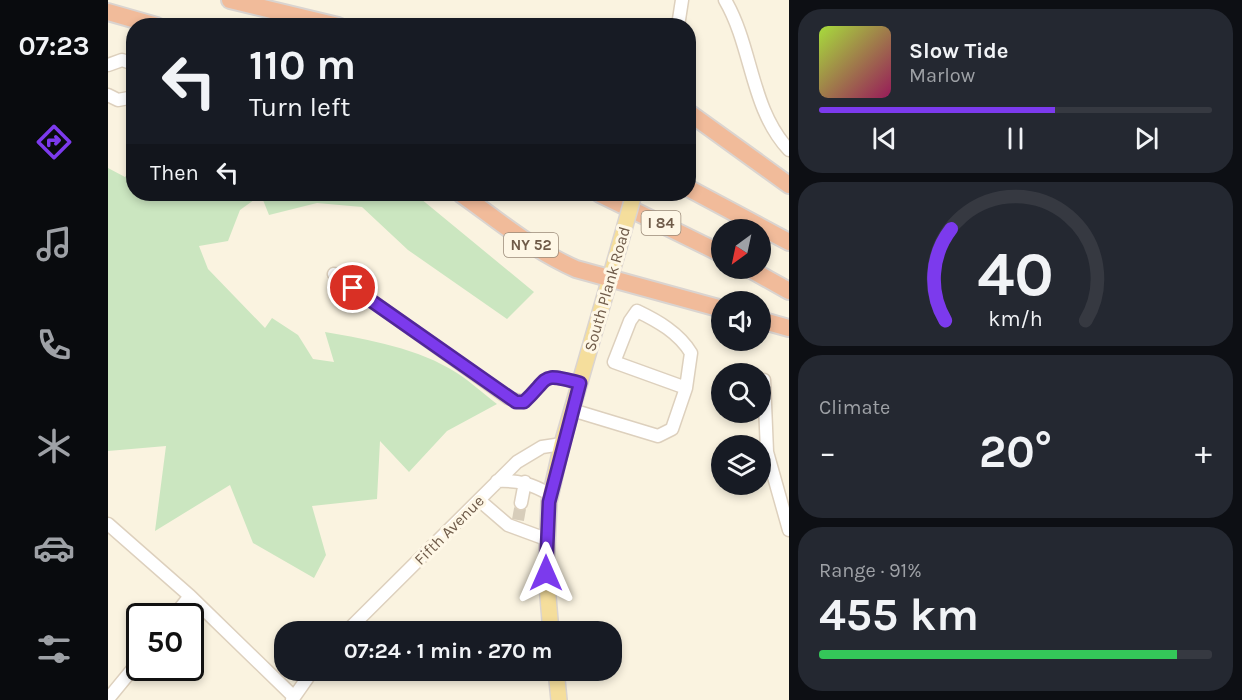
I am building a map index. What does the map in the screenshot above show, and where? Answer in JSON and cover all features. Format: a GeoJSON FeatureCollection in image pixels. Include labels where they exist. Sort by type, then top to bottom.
{"type":"FeatureCollection","features":[{"type":"Feature","properties":{"kind":"highway"},"geometry":{"type":"LineString","coordinates":[[222,0],[277,18]]}},
{"type":"Feature","properties":{"kind":"highway"},"geometry":{"type":"LineString","coordinates":[[230,0],[305,18]]}},
{"type":"Feature","properties":{"kind":"highway"},"geometry":{"type":"LineString","coordinates":[[108,12],[129,18]]}},
{"type":"Feature","properties":{"kind":"highway"},"geometry":{"type":"LineString","coordinates":[[696,118],[789,185]]}},
{"type":"Feature","properties":{"kind":"highway","name":"I 84"},"geometry":{"type":"LineString","coordinates":[[696,192],[789,242]]}},
{"type":"Feature","properties":{"kind":"highway","name":"NY 52"},"geometry":{"type":"LineString","coordinates":[[470,201],[520,238],[548,255],[576,269],[610,277]]}},
{"type":"Feature","properties":{"kind":"highway","name":"I 84"},"geometry":{"type":"LineString","coordinates":[[614,201],[711,249]]}},
{"type":"Feature","properties":{"kind":"highway"},"geometry":{"type":"LineString","coordinates":[[610,277],[711,306]]}},
{"type":"Feature","properties":{"kind":"highway"},"geometry":{"type":"LineString","coordinates":[[768,279],[789,291]]}},
{"type":"Feature","properties":{"kind":"highway"},"geometry":{"type":"LineString","coordinates":[[771,323],[789,328]]}},
{"type":"Feature","properties":{"kind":"main road","name":"South Plank Road"},"geometry":{"type":"LineString","coordinates":[[550,621],[546,539],[551,495],[562,444],[632,201]]}},
{"type":"Feature","properties":{"kind":"main road"},"geometry":{"type":"LineString","coordinates":[[557,681],[559,700]]}},
{"type":"Feature","properties":{"kind":"street"},"geometry":{"type":"LineString","coordinates":[[679,18],[682,0]]}},
{"type":"Feature","properties":{"kind":"street"},"geometry":{"type":"LineString","coordinates":[[725,0],[744,46],[764,113],[777,137],[789,150]]}},
{"type":"Feature","properties":{"kind":"street"},"geometry":{"type":"LineString","coordinates":[[108,65],[122,60],[126,61]]}},
{"type":"Feature","properties":{"kind":"street"},"geometry":{"type":"LineString","coordinates":[[108,95],[118,100],[126,98]]}},
{"type":"Feature","properties":{"kind":"street"},"geometry":{"type":"LineString","coordinates":[[334,274],[508,398],[524,402],[545,377],[553,375],[580,383]]}},
{"type":"Feature","properties":{"kind":"street"},"geometry":{"type":"LineString","coordinates":[[572,410],[658,436],[672,429],[686,388],[692,353],[683,340],[657,321],[637,311],[630,321],[614,362],[686,388]]}},
{"type":"Feature","properties":{"kind":"street"},"geometry":{"type":"LineString","coordinates":[[766,423],[767,452],[789,530]]}},
{"type":"Feature","properties":{"kind":"street","name":"Fifth Avenue"},"geometry":{"type":"LineString","coordinates":[[357,621],[529,453],[542,447],[562,444]]}},
{"type":"Feature","properties":{"kind":"street"},"geometry":{"type":"LineString","coordinates":[[498,481],[525,482],[551,495]]}},
{"type":"Feature","properties":{"kind":"street"},"geometry":{"type":"LineString","coordinates":[[521,503],[525,482]]}},
{"type":"Feature","properties":{"kind":"street"},"geometry":{"type":"LineString","coordinates":[[479,500],[546,539]]}},
{"type":"Feature","properties":{"kind":"street"},"geometry":{"type":"LineString","coordinates":[[108,524],[190,597],[292,699],[305,681]]}},
{"type":"Feature","properties":{"kind":"street"},"geometry":{"type":"LineString","coordinates":[[185,603],[190,597]]}},
{"type":"Feature","properties":{"kind":"street"},"geometry":{"type":"LineString","coordinates":[[108,699],[126,677]]}},
{"type":"Feature","properties":{"kind":"green space"},"geometry":{"type":"Polygon","coordinates":[[[108,168],[126,176],[126,201],[253,201],[240,210],[228,241],[199,246],[208,269],[265,328],[272,318],[298,335],[313,359],[334,362],[325,332],[376,342],[410,351],[442,364],[497,404],[447,431],[409,472],[380,441],[377,499],[312,506],[326,555],[314,578],[253,543],[230,485],[155,531],[166,446],[108,451],[108,168]]]}},
{"type":"Feature","properties":{"kind":"green space"},"geometry":{"type":"Polygon","coordinates":[[[263,201],[424,201],[534,292],[507,319],[408,250],[362,207],[317,203],[269,215],[263,201]]]}},
{"type":"Feature","properties":{"kind":"tunnel"},"geometry":{"type":"LineString","coordinates":[[518,520],[521,503]]}},
{"type":"Feature","properties":{"kind":"route"},"geometry":{"type":"LineString","coordinates":[[353,288],[516,402],[524,402],[545,377],[553,375],[580,383],[562,444],[549,502],[546,573]]}}]}
